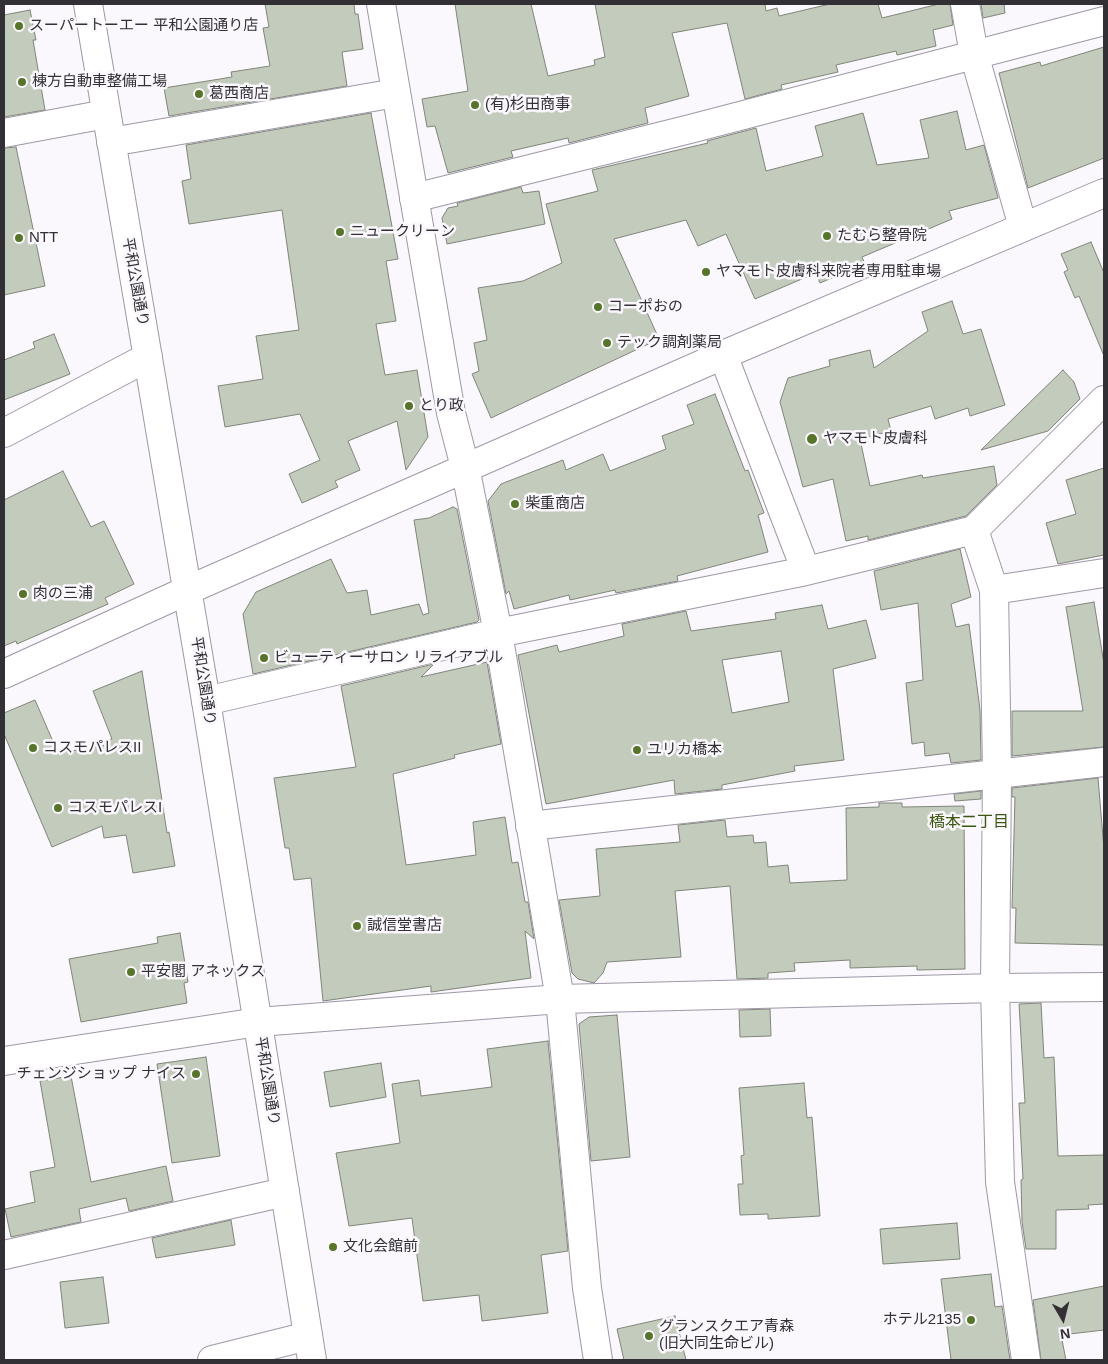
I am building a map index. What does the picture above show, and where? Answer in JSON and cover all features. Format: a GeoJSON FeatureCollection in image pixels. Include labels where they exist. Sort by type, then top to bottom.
{"type":"FeatureCollection","features":[{"type":"Feature","properties":{"kind":"street","name":"平和公園通り"},"geometry":{"type":"LineString","coordinates":[[88,4],[188,590],[310,1348]]}},
{"type":"Feature","properties":{"kind":"street"},"geometry":{"type":"LineString","coordinates":[[381,4],[451,412],[465,467],[498,633],[560,999],[587,1288],[598,1360]]}},
{"type":"Feature","properties":{"kind":"street"},"geometry":{"type":"LineString","coordinates":[[965,4],[974,54],[1022,227]]}},
{"type":"Feature","properties":{"kind":"street"},"geometry":{"type":"LineString","coordinates":[[414,198],[690,129],[1104,21]]}},
{"type":"Feature","properties":{"kind":"street"},"geometry":{"type":"LineString","coordinates":[[111,142],[396,93]]}},
{"type":"Feature","properties":{"kind":"street"},"geometry":{"type":"LineString","coordinates":[[4,133],[106,114]]}},
{"type":"Feature","properties":{"kind":"street"},"geometry":{"type":"LineString","coordinates":[[4,674],[465,467],[1104,193]]}},
{"type":"Feature","properties":{"kind":"street"},"geometry":{"type":"LineString","coordinates":[[723,355],[806,571]]}},
{"type":"Feature","properties":{"kind":"street"},"geometry":{"type":"LineString","coordinates":[[4,433],[148,357]]}},
{"type":"Feature","properties":{"kind":"street"},"geometry":{"type":"LineString","coordinates":[[206,701],[498,633],[806,571],[974,530],[1104,400]]}},
{"type":"Feature","properties":{"kind":"street"},"geometry":{"type":"LineString","coordinates":[[974,530],[994,590],[997,772],[995,988],[1000,1182],[1026,1360]]}},
{"type":"Feature","properties":{"kind":"street"},"geometry":{"type":"LineString","coordinates":[[994,590],[1104,573]]}},
{"type":"Feature","properties":{"kind":"street"},"geometry":{"type":"LineString","coordinates":[[530,826],[997,772],[1104,762]]}},
{"type":"Feature","properties":{"kind":"street"},"geometry":{"type":"LineString","coordinates":[[4,1061],[204,1028],[258,1022],[560,999],[1104,987]]}},
{"type":"Feature","properties":{"kind":"street"},"geometry":{"type":"LineString","coordinates":[[4,1256],[285,1192]]}},
{"type":"Feature","properties":{"kind":"street"},"geometry":{"type":"LineString","coordinates":[[212,1360],[310,1348]]}},
{"type":"Feature","properties":{"kind":"building"},"geometry":{"type":"Polygon","coordinates":[[[265,4],[354,4],[355,14],[358,14],[363,49],[342,52],[347,86],[169,116],[164,88],[232,77],[231,72],[270,66],[263,28],[269,27],[265,4]]]}},
{"type":"Feature","properties":{"kind":"building"},"geometry":{"type":"Polygon","coordinates":[[[455,4],[531,4],[548,76],[595,65],[594,60],[605,57],[595,4],[765,4],[766,11],[777,8],[779,16],[830,4],[878,4],[882,18],[939,4],[950,4],[953,25],[933,30],[936,46],[897,55],[896,51],[836,65],[838,72],[781,85],[782,89],[745,99],[727,23],[672,33],[689,96],[645,108],[648,123],[569,143],[568,138],[511,151],[513,157],[448,173],[435,126],[427,127],[422,99],[468,91],[455,4]]]}},
{"type":"Feature","properties":{"kind":"building"},"geometry":{"type":"Polygon","coordinates":[[[981,4],[1004,4],[1005,13],[983,18],[981,4]]]}},
{"type":"Feature","properties":{"kind":"building","name":"棟方自動車整備工場"},"geometry":{"type":"Polygon","coordinates":[[[30,10],[45,110],[4,117],[4,15],[30,10]]]}},
{"type":"Feature","properties":{"kind":"building"},"geometry":{"type":"Polygon","coordinates":[[[1104,47],[1104,158],[1028,188],[999,73],[1040,62],[1041,66],[1104,47]]]}},
{"type":"Feature","properties":{"kind":"building"},"geometry":{"type":"Polygon","coordinates":[[[957,111],[966,150],[984,145],[998,198],[949,211],[952,219],[862,257],[865,264],[820,283],[816,273],[755,299],[726,234],[698,246],[686,220],[614,239],[659,339],[491,418],[472,374],[479,371],[474,343],[487,340],[478,288],[523,281],[562,263],[546,204],[598,191],[592,170],[708,143],[707,141],[756,128],[766,171],[823,156],[815,126],[863,113],[877,165],[929,158],[920,120],[957,111]]]}},
{"type":"Feature","properties":{"kind":"building"},"geometry":{"type":"Polygon","coordinates":[[[371,113],[398,259],[386,261],[396,321],[376,324],[385,375],[417,370],[428,437],[406,470],[397,421],[348,441],[360,470],[335,481],[338,487],[302,503],[289,474],[320,460],[300,414],[225,427],[218,386],[263,379],[256,336],[299,330],[282,210],[189,224],[182,181],[191,179],[186,145],[371,113]]]}},
{"type":"Feature","properties":{"kind":"building","name":"NTT"},"geometry":{"type":"Polygon","coordinates":[[[16,147],[45,286],[4,295],[4,148],[16,147]]]}},
{"type":"Feature","properties":{"kind":"building"},"geometry":{"type":"Polygon","coordinates":[[[521,187],[523,193],[539,191],[545,224],[447,244],[442,218],[448,208],[458,206],[457,203],[521,187]]]}},
{"type":"Feature","properties":{"kind":"building"},"geometry":{"type":"Polygon","coordinates":[[[1091,242],[1104,273],[1104,356],[1079,296],[1075,298],[1064,272],[1068,270],[1061,254],[1091,242]]]}},
{"type":"Feature","properties":{"kind":"building"},"geometry":{"type":"Polygon","coordinates":[[[952,301],[963,334],[981,329],[1005,405],[970,416],[968,408],[935,419],[931,406],[888,419],[891,431],[860,439],[870,486],[922,475],[923,478],[994,466],[997,485],[966,516],[868,540],[868,536],[846,541],[833,479],[803,487],[780,402],[788,378],[830,366],[829,360],[870,350],[874,368],[928,331],[922,312],[952,301]]]}},
{"type":"Feature","properties":{"kind":"building"},"geometry":{"type":"Polygon","coordinates":[[[54,334],[70,374],[4,400],[4,360],[35,348],[33,342],[54,334]]]}},
{"type":"Feature","properties":{"kind":"building"},"geometry":{"type":"Polygon","coordinates":[[[1063,370],[1074,382],[1080,399],[1048,431],[981,450],[1063,370]]]}},
{"type":"Feature","properties":{"kind":"building"},"geometry":{"type":"Polygon","coordinates":[[[715,394],[745,471],[748,470],[764,513],[758,515],[768,552],[677,576],[678,581],[616,593],[615,590],[570,600],[569,595],[514,609],[509,591],[506,594],[488,501],[501,484],[563,460],[566,470],[603,454],[610,471],[666,449],[662,436],[694,424],[687,405],[715,394]]]}},
{"type":"Feature","properties":{"kind":"building"},"geometry":{"type":"Polygon","coordinates":[[[1104,468],[1104,555],[1058,564],[1046,523],[1076,514],[1066,480],[1104,468]]]}},
{"type":"Feature","properties":{"kind":"building"},"geometry":{"type":"Polygon","coordinates":[[[63,471],[91,527],[104,521],[134,584],[105,598],[108,604],[17,644],[16,641],[4,646],[4,500],[63,471]]]}},
{"type":"Feature","properties":{"kind":"building"},"geometry":{"type":"Polygon","coordinates":[[[453,507],[457,509],[479,620],[477,622],[253,674],[243,614],[256,592],[331,559],[347,593],[367,590],[371,615],[419,604],[423,615],[429,613],[414,520],[429,518],[453,507]]]}},
{"type":"Feature","properties":{"kind":"building"},"geometry":{"type":"Polygon","coordinates":[[[960,549],[971,597],[951,604],[956,627],[969,624],[980,710],[981,760],[951,763],[949,753],[925,756],[924,742],[912,744],[906,683],[923,680],[918,603],[881,610],[874,571],[960,549]]]}},
{"type":"Feature","properties":{"kind":"building"},"geometry":{"type":"Polygon","coordinates":[[[1094,602],[1104,664],[1104,747],[1012,756],[1012,711],[1083,711],[1066,607],[1094,602]]]}},
{"type":"Feature","properties":{"kind":"building"},"geometry":{"type":"Polygon","coordinates":[[[822,605],[828,629],[866,620],[876,658],[833,669],[844,760],[794,766],[795,771],[722,785],[722,789],[675,794],[674,780],[546,804],[518,655],[557,645],[559,652],[624,636],[622,624],[686,611],[691,631],[776,619],[775,613],[822,605]],[[781,651],[722,660],[732,713],[789,702],[781,651]]]}},
{"type":"Feature","properties":{"kind":"building"},"geometry":{"type":"Polygon","coordinates":[[[487,662],[501,744],[454,755],[455,758],[393,774],[406,865],[476,855],[473,822],[505,817],[512,863],[518,862],[525,902],[528,902],[534,939],[525,931],[531,978],[431,992],[431,986],[323,1001],[311,878],[294,880],[289,848],[285,848],[274,778],[356,767],[341,686],[434,664],[421,677],[487,662]]]}},
{"type":"Feature","properties":{"kind":"building"},"geometry":{"type":"Polygon","coordinates":[[[142,671],[167,833],[169,832],[175,866],[133,873],[126,835],[104,838],[102,826],[52,847],[4,734],[4,713],[35,700],[58,753],[103,746],[102,741],[112,739],[93,691],[142,671]]]}},
{"type":"Feature","properties":{"kind":"building"},"geometry":{"type":"Polygon","coordinates":[[[1098,778],[1104,849],[1104,945],[1015,943],[1016,908],[1012,908],[1015,797],[1012,797],[1012,788],[1098,778]]]}},
{"type":"Feature","properties":{"kind":"building"},"geometry":{"type":"Polygon","coordinates":[[[981,791],[981,799],[955,801],[954,794],[981,791]]]}},
{"type":"Feature","properties":{"kind":"building"},"geometry":{"type":"Polygon","coordinates":[[[879,803],[902,803],[902,807],[964,806],[965,969],[917,970],[917,966],[850,968],[850,960],[794,963],[795,971],[768,973],[768,978],[737,979],[730,886],[675,891],[681,957],[607,962],[603,973],[594,983],[578,979],[572,973],[559,900],[600,896],[596,849],[680,842],[678,825],[725,820],[727,837],[753,835],[754,843],[766,842],[768,867],[788,865],[790,883],[847,880],[846,808],[879,807],[879,803]]]}},
{"type":"Feature","properties":{"kind":"building","name":"平安閣 アネックス"},"geometry":{"type":"Polygon","coordinates":[[[180,933],[188,982],[184,983],[187,1003],[81,1022],[69,959],[158,943],[157,937],[180,933]]]}},
{"type":"Feature","properties":{"kind":"building"},"geometry":{"type":"Polygon","coordinates":[[[1041,1003],[1044,1058],[1054,1057],[1058,1156],[1104,1155],[1104,1204],[1088,1205],[1089,1209],[1056,1210],[1056,1249],[1026,1249],[1022,1222],[1021,1180],[1023,1179],[1019,1103],[1025,1103],[1019,1004],[1041,1003]]]}},
{"type":"Feature","properties":{"kind":"building"},"geometry":{"type":"Polygon","coordinates":[[[770,1009],[771,1036],[740,1037],[739,1010],[770,1009]]]}},
{"type":"Feature","properties":{"kind":"building"},"geometry":{"type":"Polygon","coordinates":[[[617,1015],[630,1157],[591,1161],[579,1024],[589,1017],[617,1015]]]}},
{"type":"Feature","properties":{"kind":"building"},"geometry":{"type":"Polygon","coordinates":[[[548,1041],[568,1251],[541,1255],[548,1313],[482,1321],[479,1295],[423,1301],[412,1218],[349,1226],[336,1153],[400,1143],[392,1084],[419,1080],[421,1096],[492,1087],[487,1049],[548,1041]]]}},
{"type":"Feature","properties":{"kind":"building"},"geometry":{"type":"Polygon","coordinates":[[[206,1057],[220,1156],[172,1163],[157,1064],[206,1057]]]}},
{"type":"Feature","properties":{"kind":"building"},"geometry":{"type":"Polygon","coordinates":[[[381,1063],[386,1097],[330,1107],[324,1072],[381,1063]]]}},
{"type":"Feature","properties":{"kind":"building"},"geometry":{"type":"Polygon","coordinates":[[[71,1076],[91,1182],[166,1166],[173,1201],[129,1211],[126,1198],[79,1209],[81,1222],[11,1237],[5,1209],[35,1202],[30,1172],[55,1167],[40,1081],[71,1076]]]}},
{"type":"Feature","properties":{"kind":"building"},"geometry":{"type":"Polygon","coordinates":[[[804,1083],[807,1118],[812,1117],[820,1216],[768,1219],[768,1214],[740,1215],[738,1184],[743,1184],[741,1156],[744,1155],[739,1088],[804,1083]]]}},
{"type":"Feature","properties":{"kind":"building"},"geometry":{"type":"Polygon","coordinates":[[[231,1220],[235,1245],[156,1258],[152,1238],[231,1220]]]}},
{"type":"Feature","properties":{"kind":"building"},"geometry":{"type":"Polygon","coordinates":[[[957,1223],[960,1259],[883,1264],[880,1229],[957,1223]]]}},
{"type":"Feature","properties":{"kind":"building","name":"ホテル2135"},"geometry":{"type":"Polygon","coordinates":[[[991,1274],[995,1307],[1002,1306],[1010,1360],[951,1360],[941,1279],[991,1274]]]}},
{"type":"Feature","properties":{"kind":"building"},"geometry":{"type":"Polygon","coordinates":[[[103,1277],[109,1323],[65,1328],[60,1282],[103,1277]]]}},
{"type":"Feature","properties":{"kind":"building"},"geometry":{"type":"Polygon","coordinates":[[[1104,1286],[1104,1330],[1061,1335],[1066,1360],[1041,1360],[1033,1300],[1104,1286]]]}},
{"type":"Feature","properties":{"kind":"building","name":"グランスクエア青森 (旧大同生命ビル)"},"geometry":{"type":"Polygon","coordinates":[[[675,1316],[686,1360],[624,1360],[617,1329],[675,1316]]]}},
{"type":"Feature","properties":{"kind":"place","name":"スーパートーエー 平和公園通り店"},"geometry":{"type":"Point","coordinates":[19,26]}},
{"type":"Feature","properties":{"kind":"place","name":"棟方自動車整備工場"},"geometry":{"type":"Point","coordinates":[22,82]}},
{"type":"Feature","properties":{"kind":"place","name":"葛西商店"},"geometry":{"type":"Point","coordinates":[199,94]}},
{"type":"Feature","properties":{"kind":"place","name":"(有)杉田商事"},"geometry":{"type":"Point","coordinates":[475,105]}},
{"type":"Feature","properties":{"kind":"place","name":"ニュークリーン"},"geometry":{"type":"Point","coordinates":[340,232]}},
{"type":"Feature","properties":{"kind":"place","name":"たむら整骨院"},"geometry":{"type":"Point","coordinates":[827,236]}},
{"type":"Feature","properties":{"kind":"place","name":"NTT"},"geometry":{"type":"Point","coordinates":[19,238]}},
{"type":"Feature","properties":{"kind":"place","name":"ヤマモト皮膚科来院者専用駐車場"},"geometry":{"type":"Point","coordinates":[706,272]}},
{"type":"Feature","properties":{"kind":"place","name":"コーポおの"},"geometry":{"type":"Point","coordinates":[598,307]}},
{"type":"Feature","properties":{"kind":"place","name":"テック調剤薬局"},"geometry":{"type":"Point","coordinates":[607,343]}},
{"type":"Feature","properties":{"kind":"place","name":"とり政"},"geometry":{"type":"Point","coordinates":[409,406]}},
{"type":"Feature","properties":{"kind":"place","name":"ヤマモト皮膚科"},"geometry":{"type":"Point","coordinates":[812,439]}},
{"type":"Feature","properties":{"kind":"place","name":"柴重商店"},"geometry":{"type":"Point","coordinates":[515,504]}},
{"type":"Feature","properties":{"kind":"place","name":"肉の三浦"},"geometry":{"type":"Point","coordinates":[23,594]}},
{"type":"Feature","properties":{"kind":"place","name":"ビューティーサロン リライアブル"},"geometry":{"type":"Point","coordinates":[264,658]}},
{"type":"Feature","properties":{"kind":"place","name":"コスモパレスII"},"geometry":{"type":"Point","coordinates":[33,748]}},
{"type":"Feature","properties":{"kind":"place","name":"ユリカ橋本"},"geometry":{"type":"Point","coordinates":[637,750]}},
{"type":"Feature","properties":{"kind":"place","name":"コスモパレスI"},"geometry":{"type":"Point","coordinates":[58,808]}},
{"type":"Feature","properties":{"kind":"place","name":"誠信堂書店"},"geometry":{"type":"Point","coordinates":[357,926]}},
{"type":"Feature","properties":{"kind":"place","name":"平安閣 アネックス"},"geometry":{"type":"Point","coordinates":[131,972]}},
{"type":"Feature","properties":{"kind":"place","name":"チェンジショップ ナイス"},"geometry":{"type":"Point","coordinates":[196,1074]}},
{"type":"Feature","properties":{"kind":"place","name":"文化会館前"},"geometry":{"type":"Point","coordinates":[333,1247]}},
{"type":"Feature","properties":{"kind":"place","name":"ホテル2135"},"geometry":{"type":"Point","coordinates":[971,1320]}},
{"type":"Feature","properties":{"kind":"place","name":"グランスクエア青森 (旧大同生命ビル)"},"geometry":{"type":"Point","coordinates":[649,1336]}},
{"type":"Feature","properties":{"kind":"district","name":"橋本二丁目"},"geometry":{"type":"Point","coordinates":[969,823]}}]}
